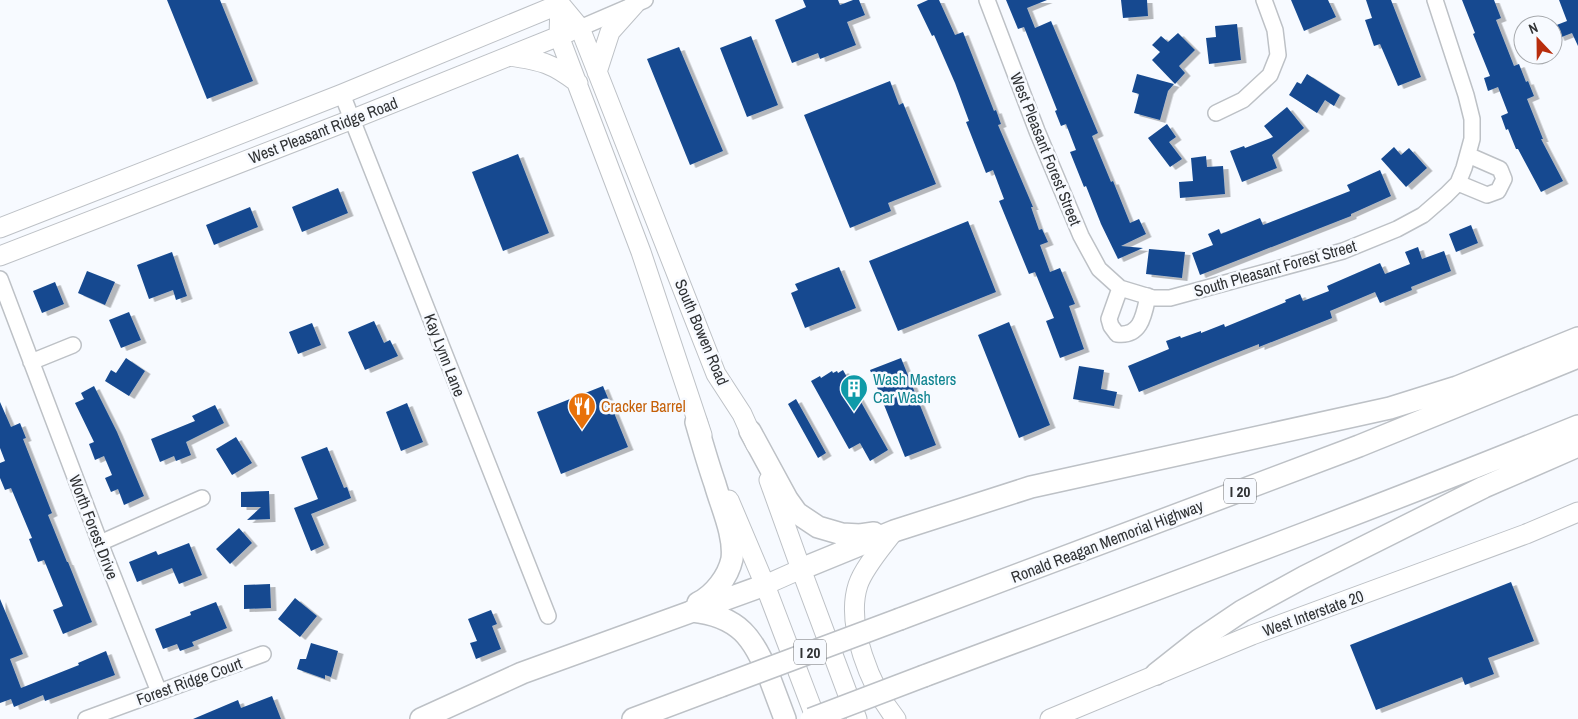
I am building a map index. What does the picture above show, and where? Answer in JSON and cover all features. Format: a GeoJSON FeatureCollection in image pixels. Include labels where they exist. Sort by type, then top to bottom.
{"type":"FeatureCollection","features":[{"type":"Feature","properties":{"kind":"highway"},"geometry":{"type":"LineString","coordinates":[[801,570],[894,530],[1031,487],[1390,408],[1457,387],[1578,338]]}},
{"type":"Feature","properties":{"kind":"highway","name":"Ronald Reagan Memorial Highway"},"geometry":{"type":"LineString","coordinates":[[633,719],[1359,446],[1578,357]]}},
{"type":"Feature","properties":{"kind":"highway"},"geometry":{"type":"LineString","coordinates":[[660,622],[701,602],[710,595],[724,576],[732,559],[731,535],[696,422]]}},
{"type":"Feature","properties":{"kind":"highway"},"geometry":{"type":"LineString","coordinates":[[812,719],[1299,536],[1578,426]]}},
{"type":"Feature","properties":{"kind":"highway"},"geometry":{"type":"LineString","coordinates":[[750,431],[787,499],[797,512],[818,527],[842,534],[860,535],[894,530]]}},
{"type":"Feature","properties":{"kind":"highway"},"geometry":{"type":"LineString","coordinates":[[1156,674],[1199,640],[1242,611],[1297,581],[1450,503],[1578,446]]}},
{"type":"Feature","properties":{"kind":"highway"},"geometry":{"type":"LineString","coordinates":[[420,719],[522,674],[765,585]]}},
{"type":"Feature","properties":{"kind":"highway"},"geometry":{"type":"LineString","coordinates":[[692,611],[724,618],[750,638],[764,662],[785,719]]}},
{"type":"Feature","properties":{"kind":"main road","name":"South Bowen Road"},"geometry":{"type":"LineString","coordinates":[[563,1],[580,28],[716,374],[750,431],[858,719]]}},
{"type":"Feature","properties":{"kind":"main road","name":"South Bowen Road"},"geometry":{"type":"LineString","coordinates":[[563,1],[559,36],[645,266],[696,422],[765,585],[816,719]]}},
{"type":"Feature","properties":{"kind":"main road","name":"West Pleasant Ridge Road"},"geometry":{"type":"LineString","coordinates":[[0,228],[342,94],[563,1]]}},
{"type":"Feature","properties":{"kind":"main road"},"geometry":{"type":"LineString","coordinates":[[597,72],[610,32],[640,2]]}},
{"type":"Feature","properties":{"kind":"main road","name":"West Pleasant Ridge Road"},"geometry":{"type":"LineString","coordinates":[[0,256],[580,28]]}},
{"type":"Feature","properties":{"kind":"main road"},"geometry":{"type":"LineString","coordinates":[[509,56],[548,63],[578,83]]}},
{"type":"Feature","properties":{"kind":"main road"},"geometry":{"type":"LineString","coordinates":[[645,266],[668,252]]}},
{"type":"Feature","properties":{"kind":"main road","name":"West Interstate 20"},"geometry":{"type":"LineString","coordinates":[[1050,719],[1252,635],[1526,534],[1578,512]]}},
{"type":"Feature","properties":{"kind":"main road"},"geometry":{"type":"LineString","coordinates":[[894,530],[867,568],[858,585],[854,612],[860,650],[871,676],[896,719]]}},
{"type":"Feature","properties":{"kind":"main road"},"geometry":{"type":"LineString","coordinates":[[765,585],[801,570]]}},
{"type":"Feature","properties":{"kind":"street","name":"West Pleasant Forest Street"},"geometry":{"type":"LineString","coordinates":[[987,0],[1037,131],[1081,236],[1099,269],[1120,288]]}},
{"type":"Feature","properties":{"kind":"street"},"geometry":{"type":"LineString","coordinates":[[1216,114],[1243,100],[1270,75],[1278,55],[1275,30],[1264,0]]}},
{"type":"Feature","properties":{"kind":"street","name":"South Pleasant Forest Street"},"geometry":{"type":"LineString","coordinates":[[1120,288],[1153,298],[1170,298],[1343,251],[1397,229],[1423,214],[1446,195],[1458,183],[1466,161],[1472,139],[1472,119],[1435,0]]}},
{"type":"Feature","properties":{"kind":"street","name":"West Pleasant Ridge Road"},"geometry":{"type":"LineString","coordinates":[[580,28],[640,2]]}},
{"type":"Feature","properties":{"kind":"street","name":"Kay Lynn Lane"},"geometry":{"type":"LineString","coordinates":[[342,94],[548,616]]}},
{"type":"Feature","properties":{"kind":"street"},"geometry":{"type":"LineString","coordinates":[[1458,183],[1487,195],[1498,191],[1504,179],[1500,169],[1466,161]]}},
{"type":"Feature","properties":{"kind":"street","name":"Worth Forest Drive"},"geometry":{"type":"LineString","coordinates":[[0,279],[100,543],[159,692]]}},
{"type":"Feature","properties":{"kind":"street"},"geometry":{"type":"LineString","coordinates":[[1120,288],[1109,319],[1111,326],[1117,334],[1125,335],[1132,332],[1140,324],[1148,296]]}},
{"type":"Feature","properties":{"kind":"street"},"geometry":{"type":"LineString","coordinates":[[31,362],[73,345]]}},
{"type":"Feature","properties":{"kind":"street"},"geometry":{"type":"LineString","coordinates":[[100,543],[202,498]]}},
{"type":"Feature","properties":{"kind":"street","name":"Forest Ridge Court"},"geometry":{"type":"LineString","coordinates":[[86,719],[263,654]]}},
{"type":"Feature","properties":{"kind":"building"},"geometry":{"type":"Polygon","coordinates":[[[167,0],[220,0],[253,81],[207,99],[167,0]]]}},
{"type":"Feature","properties":{"kind":"building"},"geometry":{"type":"Polygon","coordinates":[[[803,0],[838,0],[840,5],[853,0],[859,0],[865,15],[847,22],[856,45],[820,59],[818,53],[792,63],[775,20],[806,7],[803,0]]]}},
{"type":"Feature","properties":{"kind":"building"},"geometry":{"type":"Polygon","coordinates":[[[928,0],[939,0],[955,35],[963,32],[994,111],[996,110],[1001,124],[998,125],[1033,207],[1031,207],[1039,230],[1042,229],[1048,242],[1040,245],[1050,272],[1060,268],[1075,304],[1069,306],[1084,349],[1060,358],[1046,321],[1054,318],[1035,272],[1029,274],[999,201],[1004,199],[993,170],[986,173],[966,122],[969,121],[955,83],[934,35],[932,36],[917,5],[928,0]]]}},
{"type":"Feature","properties":{"kind":"building"},"geometry":{"type":"Polygon","coordinates":[[[1006,0],[1047,0],[1027,8],[1035,28],[1051,21],[1098,133],[1092,136],[1111,182],[1113,181],[1130,223],[1139,219],[1146,234],[1121,246],[1143,248],[1118,259],[1101,224],[1086,186],[1084,187],[1070,152],[1076,150],[1066,124],[1061,126],[1055,111],[1057,110],[1024,27],[1018,29],[1006,0]]]}},
{"type":"Feature","properties":{"kind":"building"},"geometry":{"type":"Polygon","coordinates":[[[1121,0],[1147,0],[1148,16],[1123,18],[1121,0]]]}},
{"type":"Feature","properties":{"kind":"building"},"geometry":{"type":"Polygon","coordinates":[[[1291,0],[1328,0],[1336,17],[1304,31],[1291,0]]]}},
{"type":"Feature","properties":{"kind":"building"},"geometry":{"type":"Polygon","coordinates":[[[1366,0],[1391,0],[1421,77],[1398,86],[1380,44],[1374,46],[1365,20],[1372,18],[1366,0]]]}},
{"type":"Feature","properties":{"kind":"building"},"geometry":{"type":"Polygon","coordinates":[[[1462,0],[1494,0],[1501,18],[1496,20],[1513,65],[1519,65],[1534,96],[1527,99],[1543,139],[1541,139],[1563,181],[1541,192],[1518,149],[1516,149],[1508,129],[1506,130],[1501,116],[1508,113],[1498,87],[1488,91],[1484,78],[1490,76],[1473,34],[1475,33],[1462,0]]]}},
{"type":"Feature","properties":{"kind":"building"},"geometry":{"type":"Polygon","coordinates":[[[1559,0],[1578,0],[1578,46],[1572,33],[1563,36],[1563,23],[1567,21],[1559,0]]]}},
{"type":"Feature","properties":{"kind":"building"},"geometry":{"type":"Polygon","coordinates":[[[1237,24],[1241,60],[1209,64],[1206,38],[1216,37],[1215,26],[1237,24]]]}},
{"type":"Feature","properties":{"kind":"building"},"geometry":{"type":"Polygon","coordinates":[[[1178,33],[1195,50],[1179,66],[1185,73],[1175,84],[1152,60],[1160,52],[1152,45],[1161,36],[1168,42],[1178,33]]]}},
{"type":"Feature","properties":{"kind":"building"},"geometry":{"type":"Polygon","coordinates":[[[751,36],[778,105],[747,117],[720,48],[751,36]]]}},
{"type":"Feature","properties":{"kind":"building"},"geometry":{"type":"Polygon","coordinates":[[[679,47],[723,151],[690,165],[647,59],[679,47]]]}},
{"type":"Feature","properties":{"kind":"building"},"geometry":{"type":"Polygon","coordinates":[[[1137,74],[1174,84],[1168,91],[1160,120],[1134,113],[1139,94],[1132,92],[1137,74]]]}},
{"type":"Feature","properties":{"kind":"building"},"geometry":{"type":"Polygon","coordinates":[[[1307,74],[1340,95],[1334,106],[1325,100],[1317,113],[1289,95],[1297,82],[1301,84],[1307,74]]]}},
{"type":"Feature","properties":{"kind":"building"},"geometry":{"type":"Polygon","coordinates":[[[890,81],[899,105],[903,103],[936,184],[888,203],[891,211],[850,228],[804,115],[890,81]]]}},
{"type":"Feature","properties":{"kind":"building"},"geometry":{"type":"Polygon","coordinates":[[[1287,107],[1304,128],[1272,155],[1277,168],[1242,182],[1230,151],[1244,146],[1245,148],[1273,137],[1264,126],[1287,107]]]}},
{"type":"Feature","properties":{"kind":"building"},"geometry":{"type":"Polygon","coordinates":[[[1167,124],[1176,137],[1169,142],[1182,159],[1170,167],[1148,138],[1167,124]]]}},
{"type":"Feature","properties":{"kind":"building"},"geometry":{"type":"Polygon","coordinates":[[[1394,147],[1401,155],[1409,148],[1427,168],[1406,187],[1381,159],[1394,147]]]}},
{"type":"Feature","properties":{"kind":"building"},"geometry":{"type":"Polygon","coordinates":[[[518,154],[549,233],[503,251],[472,172],[518,154]]]}},
{"type":"Feature","properties":{"kind":"building"},"geometry":{"type":"Polygon","coordinates":[[[1206,156],[1207,167],[1223,166],[1225,194],[1180,198],[1179,182],[1193,181],[1191,158],[1206,156]]]}},
{"type":"Feature","properties":{"kind":"building"},"geometry":{"type":"Polygon","coordinates":[[[1380,170],[1391,196],[1351,214],[1351,216],[1200,275],[1192,253],[1213,245],[1208,234],[1219,229],[1221,234],[1260,218],[1263,225],[1350,191],[1347,185],[1380,170]]]}},
{"type":"Feature","properties":{"kind":"building"},"geometry":{"type":"Polygon","coordinates":[[[338,188],[348,213],[302,232],[292,207],[338,188]]]}},
{"type":"Feature","properties":{"kind":"building"},"geometry":{"type":"Polygon","coordinates":[[[250,207],[258,227],[214,245],[206,225],[250,207]]]}},
{"type":"Feature","properties":{"kind":"building"},"geometry":{"type":"Polygon","coordinates":[[[968,221],[996,292],[898,331],[869,261],[968,221]]]}},
{"type":"Feature","properties":{"kind":"building"},"geometry":{"type":"Polygon","coordinates":[[[1471,225],[1478,243],[1456,252],[1449,234],[1471,225]]]}},
{"type":"Feature","properties":{"kind":"building"},"geometry":{"type":"Polygon","coordinates":[[[1418,247],[1422,259],[1444,251],[1451,271],[1411,287],[1412,290],[1380,303],[1375,292],[1330,311],[1332,318],[1259,347],[1259,344],[1139,392],[1128,366],[1169,349],[1166,341],[1201,331],[1201,333],[1224,324],[1225,327],[1286,302],[1285,300],[1300,294],[1303,301],[1329,291],[1327,286],[1380,263],[1385,274],[1410,264],[1405,252],[1418,247]]]}},
{"type":"Feature","properties":{"kind":"building"},"geometry":{"type":"Polygon","coordinates":[[[1149,249],[1185,252],[1182,278],[1146,274],[1149,249]]]}},
{"type":"Feature","properties":{"kind":"building"},"geometry":{"type":"Polygon","coordinates":[[[172,252],[187,296],[176,300],[173,290],[149,299],[137,265],[172,252]]]}},
{"type":"Feature","properties":{"kind":"building"},"geometry":{"type":"Polygon","coordinates":[[[839,267],[856,308],[805,328],[791,293],[798,290],[795,284],[839,267]]]}},
{"type":"Feature","properties":{"kind":"building"},"geometry":{"type":"Polygon","coordinates":[[[87,271],[115,282],[105,305],[78,293],[87,271]]]}},
{"type":"Feature","properties":{"kind":"building"},"geometry":{"type":"Polygon","coordinates":[[[55,282],[64,304],[42,313],[33,291],[55,282]]]}},
{"type":"Feature","properties":{"kind":"building"},"geometry":{"type":"Polygon","coordinates":[[[129,312],[141,340],[121,348],[109,320],[129,312]]]}},
{"type":"Feature","properties":{"kind":"building"},"geometry":{"type":"Polygon","coordinates":[[[374,321],[384,343],[390,340],[398,356],[365,370],[348,332],[374,321]]]}},
{"type":"Feature","properties":{"kind":"building"},"geometry":{"type":"Polygon","coordinates":[[[1009,322],[1050,425],[1019,438],[978,335],[1009,322]]]}},
{"type":"Feature","properties":{"kind":"building"},"geometry":{"type":"Polygon","coordinates":[[[312,323],[321,345],[298,354],[289,332],[312,323]]]}},
{"type":"Feature","properties":{"kind":"building"},"geometry":{"type":"Polygon","coordinates":[[[126,358],[145,371],[129,396],[105,381],[111,370],[116,373],[126,358]]]}},
{"type":"Feature","properties":{"kind":"building"},"geometry":{"type":"Polygon","coordinates":[[[901,358],[936,445],[905,457],[870,370],[901,358]]]}},
{"type":"Feature","properties":{"kind":"building"},"geometry":{"type":"Polygon","coordinates":[[[1079,366],[1104,370],[1101,389],[1117,392],[1114,406],[1073,399],[1079,366]]]}},
{"type":"Feature","properties":{"kind":"building","name":"Wash Masters Car Wash"},"geometry":{"type":"Polygon","coordinates":[[[843,370],[888,450],[870,461],[860,443],[849,449],[811,381],[820,376],[821,378],[832,371],[833,373],[837,371],[838,373],[843,370]]]}},
{"type":"Feature","properties":{"kind":"building"},"geometry":{"type":"Polygon","coordinates":[[[94,386],[117,432],[144,496],[124,505],[118,489],[111,492],[105,478],[112,475],[104,456],[95,460],[89,444],[94,442],[75,403],[84,399],[81,393],[94,386]]]}},
{"type":"Feature","properties":{"kind":"building","name":"Cracker Barrel"},"geometry":{"type":"Polygon","coordinates":[[[603,386],[628,447],[561,474],[537,412],[603,386]]]}},
{"type":"Feature","properties":{"kind":"building"},"geometry":{"type":"Polygon","coordinates":[[[796,399],[826,453],[818,458],[788,404],[796,399]]]}},
{"type":"Feature","properties":{"kind":"building"},"geometry":{"type":"Polygon","coordinates":[[[0,402],[11,427],[20,423],[26,438],[23,439],[52,513],[48,515],[92,622],[63,634],[53,610],[63,606],[44,560],[38,562],[29,539],[32,538],[11,488],[5,490],[0,478],[0,463],[5,461],[0,448],[0,402]]]}},
{"type":"Feature","properties":{"kind":"building"},"geometry":{"type":"Polygon","coordinates":[[[407,403],[423,442],[401,451],[386,412],[407,403]]]}},
{"type":"Feature","properties":{"kind":"building"},"geometry":{"type":"Polygon","coordinates":[[[215,405],[224,423],[186,442],[191,455],[176,461],[174,456],[160,462],[151,439],[195,421],[192,416],[215,405]]]}},
{"type":"Feature","properties":{"kind":"building"},"geometry":{"type":"Polygon","coordinates":[[[236,437],[252,463],[232,475],[216,449],[236,437]]]}},
{"type":"Feature","properties":{"kind":"building"},"geometry":{"type":"Polygon","coordinates":[[[327,447],[344,488],[347,487],[351,498],[311,514],[324,545],[311,551],[294,508],[318,499],[301,457],[327,447]]]}},
{"type":"Feature","properties":{"kind":"building"},"geometry":{"type":"Polygon","coordinates":[[[269,491],[270,519],[247,520],[261,507],[241,507],[241,492],[269,491]]]}},
{"type":"Feature","properties":{"kind":"building"},"geometry":{"type":"Polygon","coordinates":[[[239,528],[252,543],[230,564],[216,549],[239,528]]]}},
{"type":"Feature","properties":{"kind":"building"},"geometry":{"type":"Polygon","coordinates":[[[189,543],[202,575],[179,584],[172,568],[137,582],[129,562],[156,551],[158,555],[189,543]]]}},
{"type":"Feature","properties":{"kind":"building"},"geometry":{"type":"Polygon","coordinates":[[[1511,582],[1534,641],[1488,658],[1494,674],[1465,685],[1462,677],[1376,710],[1350,645],[1511,582]]]}},
{"type":"Feature","properties":{"kind":"building"},"geometry":{"type":"Polygon","coordinates":[[[270,584],[271,608],[244,609],[244,585],[270,584]]]}},
{"type":"Feature","properties":{"kind":"building"},"geometry":{"type":"Polygon","coordinates":[[[295,598],[317,616],[300,637],[278,619],[295,598]]]}},
{"type":"Feature","properties":{"kind":"building"},"geometry":{"type":"Polygon","coordinates":[[[0,599],[23,654],[10,659],[21,688],[79,665],[78,663],[106,651],[115,675],[45,701],[43,695],[14,707],[11,699],[0,703],[0,599]]]}},
{"type":"Feature","properties":{"kind":"building"},"geometry":{"type":"Polygon","coordinates":[[[216,602],[227,628],[192,642],[194,646],[180,651],[177,644],[163,649],[155,629],[191,615],[190,612],[216,602]]]}},
{"type":"Feature","properties":{"kind":"building"},"geometry":{"type":"Polygon","coordinates":[[[491,610],[497,624],[492,626],[501,649],[476,659],[470,643],[477,641],[468,619],[491,610]]]}},
{"type":"Feature","properties":{"kind":"building"},"geometry":{"type":"Polygon","coordinates":[[[311,643],[338,651],[331,677],[325,675],[325,679],[297,669],[300,659],[306,659],[311,643]]]}},
{"type":"Feature","properties":{"kind":"building"},"geometry":{"type":"Polygon","coordinates":[[[272,696],[281,719],[193,719],[238,700],[241,708],[272,696]]]}},
{"type":"Feature","properties":{"kind":"place","name":"Wash Masters Car Wash"},"geometry":{"type":"Point","coordinates":[854,412]}},
{"type":"Feature","properties":{"kind":"place","name":"Cracker Barrel"},"geometry":{"type":"Point","coordinates":[582,430]}}]}
